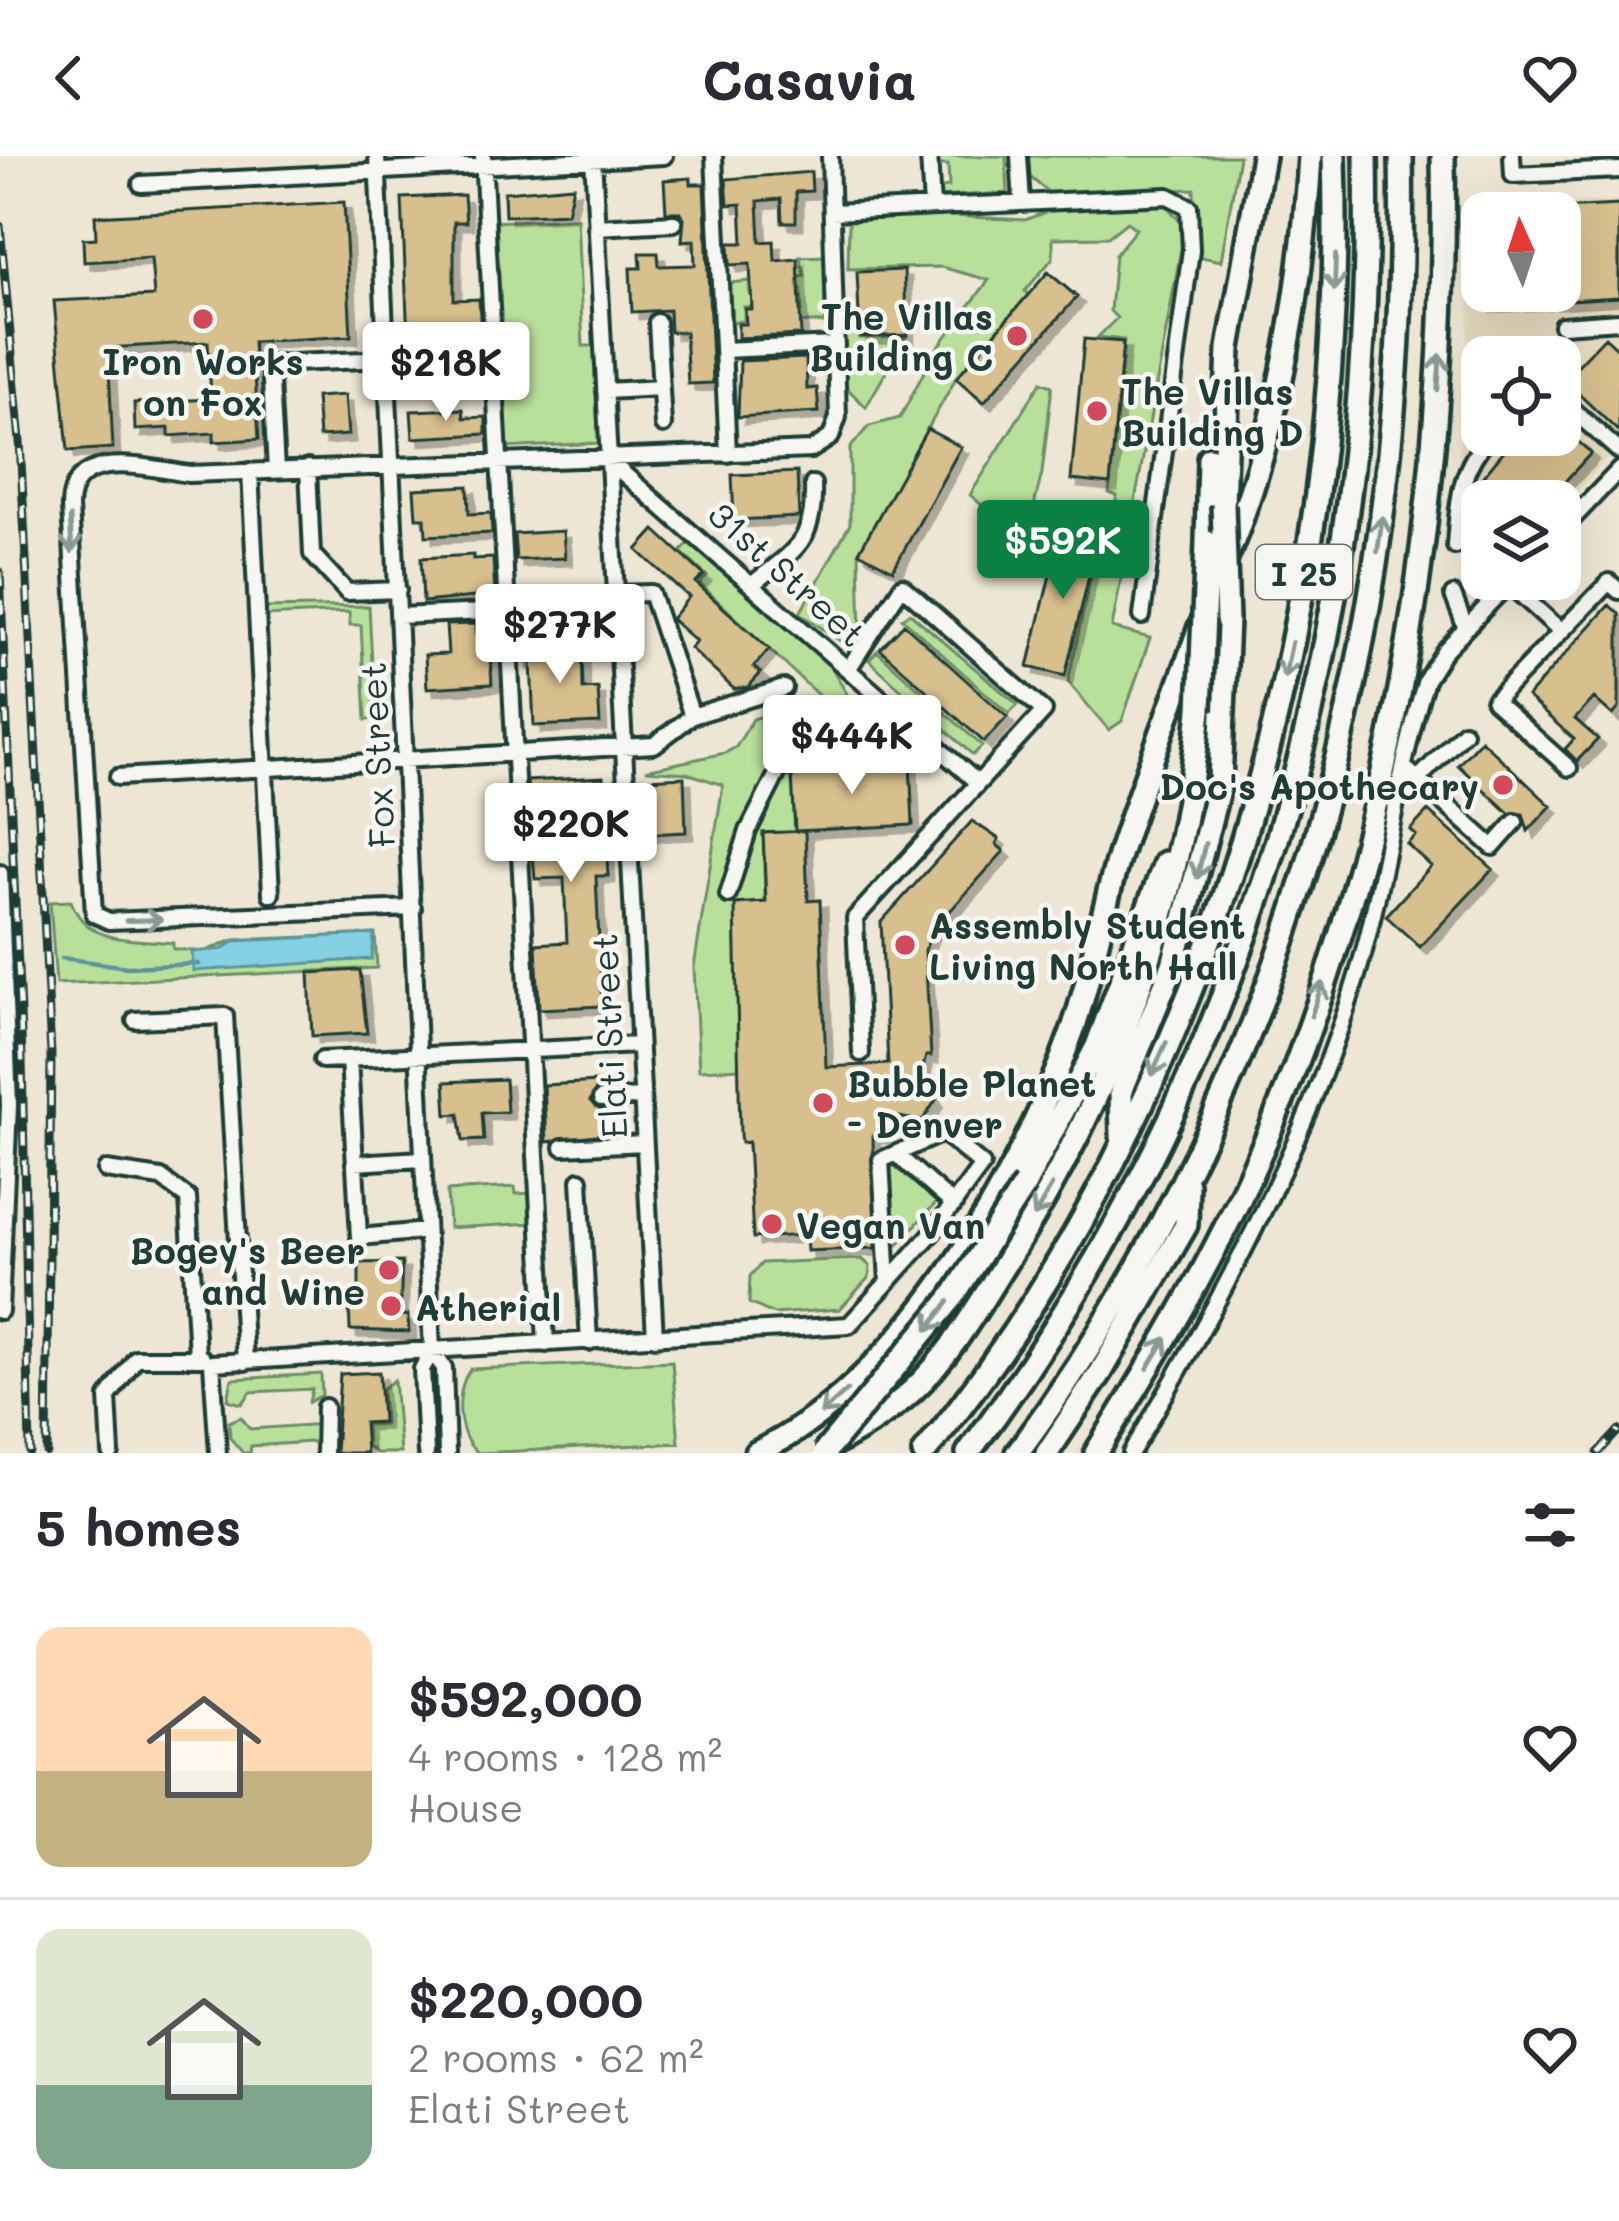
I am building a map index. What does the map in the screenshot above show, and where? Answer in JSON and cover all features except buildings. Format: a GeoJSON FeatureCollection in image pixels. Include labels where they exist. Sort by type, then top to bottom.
{"type":"FeatureCollection","features":[{"type":"Feature","properties":{"kind":"highway"},"geometry":{"type":"LineString","coordinates":[[1122,1143],[1120,1092],[1173,965],[1220,782],[1227,620],[1222,419],[1263,156]]}},
{"type":"Feature","properties":{"kind":"highway"},"geometry":{"type":"LineString","coordinates":[[756,1453],[817,1418],[879,1357],[942,1277],[1004,1178],[1073,1028],[1121,849],[1258,471],[1295,306],[1310,156]]}},
{"type":"Feature","properties":{"kind":"highway","name":"I 25"},"geometry":{"type":"LineString","coordinates":[[924,1453],[1020,1321],[1122,1143],[1217,916],[1251,810],[1296,622],[1330,363],[1334,156]]}},
{"type":"Feature","properties":{"kind":"highway"},"geometry":{"type":"LineString","coordinates":[[968,1453],[1087,1282],[1155,1160],[1254,919],[1309,717],[1335,585],[1359,403],[1366,156]]}},
{"type":"Feature","properties":{"kind":"highway","name":"I 25"},"geometry":{"type":"LineString","coordinates":[[1017,1453],[1122,1298],[1187,1178],[1288,938],[1357,674],[1396,401],[1401,156]]}},
{"type":"Feature","properties":{"kind":"highway"},"geometry":{"type":"LineString","coordinates":[[1096,1453],[1162,1346],[1247,1181],[1298,1056],[1369,830],[1427,507],[1442,308],[1443,156]]}},
{"type":"Feature","properties":{"kind":"highway"},"geometry":{"type":"LineString","coordinates":[[821,1453],[873,1422],[918,1386],[979,1305],[1058,1174],[1122,1041],[1153,957],[1185,830],[1200,710],[1214,403],[1236,310]]}},
{"type":"Feature","properties":{"kind":"highway"},"geometry":{"type":"LineString","coordinates":[[821,1453],[952,1298],[1025,1184],[1076,1083],[1143,930],[1180,814],[1197,735]]}},
{"type":"Feature","properties":{"kind":"highway"},"geometry":{"type":"LineString","coordinates":[[1076,1083],[1158,749]]}},
{"type":"Feature","properties":{"kind":"highway"},"geometry":{"type":"LineString","coordinates":[[1047,1453],[1102,1372],[1186,1225],[1187,1178]]}},
{"type":"Feature","properties":{"kind":"street"},"geometry":{"type":"LineString","coordinates":[[141,184],[377,164],[664,156]]}},
{"type":"Feature","properties":{"kind":"street"},"geometry":{"type":"LineString","coordinates":[[714,156],[728,454]]}},
{"type":"Feature","properties":{"kind":"street"},"geometry":{"type":"LineString","coordinates":[[413,908],[109,921],[92,910],[70,500],[74,484],[87,470],[132,465],[250,471],[811,450],[831,437],[838,417],[830,156]]}},
{"type":"Feature","properties":{"kind":"street"},"geometry":{"type":"LineString","coordinates":[[929,156],[932,207]]}},
{"type":"Feature","properties":{"kind":"street"},"geometry":{"type":"LineString","coordinates":[[1019,156],[1022,203]]}},
{"type":"Feature","properties":{"kind":"street"},"geometry":{"type":"LineString","coordinates":[[1512,156],[1513,175],[1619,170]]}},
{"type":"Feature","properties":{"kind":"street","name":"Elati Street"},"geometry":{"type":"LineString","coordinates":[[593,158],[655,1338]]}},
{"type":"Feature","properties":{"kind":"street"},"geometry":{"type":"LineString","coordinates":[[483,161],[546,1344]]}},
{"type":"Feature","properties":{"kind":"street","name":"Fox Street"},"geometry":{"type":"LineString","coordinates":[[377,164],[432,1351],[422,1370],[426,1453]]}},
{"type":"Feature","properties":{"kind":"street"},"geometry":{"type":"LineString","coordinates":[[832,212],[1168,196],[1183,201],[1192,214],[1142,616]]}},
{"type":"Feature","properties":{"kind":"street"},"geometry":{"type":"LineString","coordinates":[[596,227],[674,224]]}},
{"type":"Feature","properties":{"kind":"street"},"geometry":{"type":"LineString","coordinates":[[1562,325],[1619,321]]}},
{"type":"Feature","properties":{"kind":"street"},"geometry":{"type":"LineString","coordinates":[[657,322],[663,425]]}},
{"type":"Feature","properties":{"kind":"street"},"geometry":{"type":"LineString","coordinates":[[723,350],[836,344]]}},
{"type":"Feature","properties":{"kind":"street"},"geometry":{"type":"LineString","coordinates":[[276,470],[270,364],[387,359]]}},
{"type":"Feature","properties":{"kind":"street"},"geometry":{"type":"LineString","coordinates":[[605,392],[661,388]]}},
{"type":"Feature","properties":{"kind":"street"},"geometry":{"type":"LineString","coordinates":[[1581,418],[1619,452]]}},
{"type":"Feature","properties":{"kind":"street"},"geometry":{"type":"LineString","coordinates":[[1455,546],[1460,484],[1472,456]]}},
{"type":"Feature","properties":{"kind":"street","name":"31st Street"},"geometry":{"type":"LineString","coordinates":[[608,460],[978,783]]}},
{"type":"Feature","properties":{"kind":"street"},"geometry":{"type":"LineString","coordinates":[[308,469],[312,554],[347,592],[398,590]]}},
{"type":"Feature","properties":{"kind":"street"},"geometry":{"type":"LineString","coordinates":[[1581,510],[1619,470]]}},
{"type":"Feature","properties":{"kind":"street"},"geometry":{"type":"LineString","coordinates":[[250,471],[271,895]]}},
{"type":"Feature","properties":{"kind":"street"},"geometry":{"type":"LineString","coordinates":[[754,583],[802,544],[814,518],[812,484]]}},
{"type":"Feature","properties":{"kind":"street"},"geometry":{"type":"LineString","coordinates":[[1569,768],[1494,700],[1609,582],[1619,591]]}},
{"type":"Feature","properties":{"kind":"street"},"geometry":{"type":"LineString","coordinates":[[849,668],[867,647],[902,586],[1044,711],[855,918],[861,1053]]}},
{"type":"Feature","properties":{"kind":"street"},"geometry":{"type":"LineString","coordinates":[[615,594],[651,592],[692,716]]}},
{"type":"Feature","properties":{"kind":"street"},"geometry":{"type":"LineString","coordinates":[[1454,595],[1466,626]]}},
{"type":"Feature","properties":{"kind":"street"},"geometry":{"type":"LineString","coordinates":[[1131,1453],[1243,1250],[1334,1043],[1364,950],[1426,680],[1491,600]]}},
{"type":"Feature","properties":{"kind":"street"},"geometry":{"type":"LineString","coordinates":[[1529,600],[1561,631]]}},
{"type":"Feature","properties":{"kind":"street"},"geometry":{"type":"LineString","coordinates":[[399,616],[507,611]]}},
{"type":"Feature","properties":{"kind":"street"},"geometry":{"type":"LineString","coordinates":[[118,777],[623,751],[654,745],[692,716],[784,688]]}},
{"type":"Feature","properties":{"kind":"street"},"geometry":{"type":"LineString","coordinates":[[728,895],[748,831],[780,768],[890,705]]}},
{"type":"Feature","properties":{"kind":"street"},"geometry":{"type":"LineString","coordinates":[[1418,779],[1464,732]]}},
{"type":"Feature","properties":{"kind":"street"},"geometry":{"type":"LineString","coordinates":[[1405,767],[1493,847],[1515,822]]}},
{"type":"Feature","properties":{"kind":"street"},"geometry":{"type":"LineString","coordinates":[[0,873],[9,1105],[0,1311]]}},
{"type":"Feature","properties":{"kind":"street"},"geometry":{"type":"LineString","coordinates":[[135,1020],[225,1016],[244,1361]]}},
{"type":"Feature","properties":{"kind":"street"},"geometry":{"type":"LineString","coordinates":[[322,1060],[639,1045]]}},
{"type":"Feature","properties":{"kind":"street"},"geometry":{"type":"LineString","coordinates":[[349,1059],[359,1237],[426,1232]]}},
{"type":"Feature","properties":{"kind":"street"},"geometry":{"type":"LineString","coordinates":[[601,1099],[642,1097]]}},
{"type":"Feature","properties":{"kind":"street"},"geometry":{"type":"LineString","coordinates":[[111,1453],[108,1396],[136,1358],[196,1355],[212,1364],[849,1324],[888,1282],[954,1204],[982,1166],[943,1133],[880,1160],[888,1282]]}},
{"type":"Feature","properties":{"kind":"street"},"geometry":{"type":"LineString","coordinates":[[563,1147],[644,1143]]}},
{"type":"Feature","properties":{"kind":"street"},"geometry":{"type":"LineString","coordinates":[[896,1154],[954,1204]]}},
{"type":"Feature","properties":{"kind":"street"},"geometry":{"type":"LineString","coordinates":[[354,1163],[423,1159]]}},
{"type":"Feature","properties":{"kind":"street"},"geometry":{"type":"LineString","coordinates":[[106,1169],[161,1178],[188,1198],[196,1355]]}},
{"type":"Feature","properties":{"kind":"street"},"geometry":{"type":"LineString","coordinates":[[580,1180],[589,1342]]}},
{"type":"Feature","properties":{"kind":"street","name":"Fox Street"},"geometry":{"type":"LineString","coordinates":[[432,1351],[444,1367],[447,1453]]}},
{"type":"Feature","properties":{"kind":"street"},"geometry":{"type":"LineString","coordinates":[[212,1364],[218,1453]]}},
{"type":"Feature","properties":{"kind":"street"},"geometry":{"type":"LineString","coordinates":[[324,1453],[325,1407]]}},
{"type":"Feature","properties":{"kind":"shaded area"},"geometry":{"type":"Polygon","coordinates":[[[1619,200],[1619,446],[1581,487],[1581,480],[1462,480],[1458,476],[1461,431],[1461,456],[1581,456],[1581,336],[1467,336],[1469,312],[1581,312],[1581,202],[1619,200]]]}},
{"type":"Feature","properties":{"kind":"green space"},"geometry":{"type":"Polygon","coordinates":[[[932,156],[1006,156],[1008,193],[934,197],[934,189],[949,187],[948,165],[932,165],[932,156]]]}},
{"type":"Feature","properties":{"kind":"green space"},"geometry":{"type":"Polygon","coordinates":[[[1028,156],[1239,156],[1221,261],[1196,256],[1194,189],[1050,194],[1030,177],[1028,156]]]}},
{"type":"Feature","properties":{"kind":"green space"},"geometry":{"type":"Polygon","coordinates":[[[1166,205],[1185,227],[1112,628],[1150,638],[1122,721],[1109,730],[1068,682],[1099,538],[1107,539],[1117,496],[1109,493],[1124,340],[1098,337],[1117,318],[1110,311],[1115,255],[1136,229],[1127,222],[1108,237],[1053,238],[1053,258],[1025,291],[1028,295],[956,378],[859,552],[861,639],[843,643],[800,613],[850,524],[850,448],[869,426],[900,418],[935,351],[989,280],[941,267],[848,269],[849,221],[932,215],[1025,220],[1053,209],[1166,205]]]}},
{"type":"Feature","properties":{"kind":"green space"},"geometry":{"type":"Polygon","coordinates":[[[577,218],[583,346],[595,346],[600,443],[504,448],[492,222],[577,218]]]}},
{"type":"Feature","properties":{"kind":"green space"},"geometry":{"type":"Polygon","coordinates":[[[824,256],[825,323],[778,322],[760,306],[744,307],[744,321],[732,322],[729,283],[749,281],[750,294],[780,292],[778,312],[802,311],[801,289],[780,290],[779,281],[805,276],[800,257],[824,256]]]}},
{"type":"Feature","properties":{"kind":"green space"},"geometry":{"type":"Polygon","coordinates":[[[858,316],[859,338],[906,337],[866,407],[846,387],[844,317],[858,316]]]}},
{"type":"Feature","properties":{"kind":"green space"},"geometry":{"type":"Polygon","coordinates":[[[1041,382],[1052,386],[1042,473],[1025,542],[970,495],[1041,382]]]}},
{"type":"Feature","properties":{"kind":"green space"},"geometry":{"type":"Polygon","coordinates":[[[691,541],[831,666],[857,712],[799,742],[770,777],[792,777],[795,831],[763,833],[765,902],[735,904],[741,1068],[699,1070],[694,967],[723,785],[687,773],[646,770],[725,753],[736,747],[753,719],[821,698],[700,584],[707,576],[681,552],[691,541]]]}},
{"type":"Feature","properties":{"kind":"green space"},"geometry":{"type":"Polygon","coordinates":[[[369,606],[375,719],[366,720],[361,625],[350,625],[349,612],[264,616],[264,608],[369,606]]]}},
{"type":"Feature","properties":{"kind":"green space"},"geometry":{"type":"Polygon","coordinates":[[[910,613],[1018,705],[1009,714],[902,618],[910,613]]]}},
{"type":"Feature","properties":{"kind":"green space"},"geometry":{"type":"Polygon","coordinates":[[[877,651],[982,746],[973,755],[869,660],[877,651]]]}},
{"type":"Feature","properties":{"kind":"green space"},"geometry":{"type":"Polygon","coordinates":[[[71,901],[78,916],[100,933],[173,943],[173,949],[203,952],[234,940],[375,934],[377,968],[56,984],[50,902],[71,901]]]}},
{"type":"Feature","properties":{"kind":"green space"},"geometry":{"type":"Polygon","coordinates":[[[892,1164],[937,1202],[897,1245],[891,1240],[886,1166],[892,1164]]]}},
{"type":"Feature","properties":{"kind":"green space"},"geometry":{"type":"Polygon","coordinates":[[[515,1187],[516,1194],[532,1193],[534,1223],[449,1228],[447,1191],[515,1187]]]}},
{"type":"Feature","properties":{"kind":"green space"},"geometry":{"type":"Polygon","coordinates":[[[862,1259],[870,1266],[869,1277],[840,1309],[774,1314],[749,1303],[750,1276],[762,1263],[862,1259]]]}},
{"type":"Feature","properties":{"kind":"green space"},"geometry":{"type":"Polygon","coordinates":[[[672,1361],[679,1443],[478,1453],[465,1436],[460,1400],[471,1369],[672,1361]]]}},
{"type":"Feature","properties":{"kind":"green space"},"geometry":{"type":"Polygon","coordinates":[[[321,1374],[322,1395],[309,1402],[312,1389],[251,1392],[242,1404],[228,1400],[232,1379],[321,1374]]]}},
{"type":"Feature","properties":{"kind":"green space"},"geometry":{"type":"Polygon","coordinates":[[[394,1380],[400,1453],[376,1453],[367,1446],[366,1425],[384,1424],[382,1389],[394,1380]]]}},
{"type":"Feature","properties":{"kind":"green space"},"geometry":{"type":"Polygon","coordinates":[[[241,1417],[250,1429],[324,1424],[325,1441],[251,1446],[250,1453],[243,1453],[230,1438],[229,1422],[241,1417]]]}},
{"type":"Feature","properties":{"kind":"water"},"geometry":{"type":"Polygon","coordinates":[[[374,934],[372,959],[193,971],[192,952],[223,949],[235,941],[374,934]]]}},
{"type":"Feature","properties":{"kind":"waterway"},"geometry":{"type":"LineString","coordinates":[[62,958],[127,967],[199,964]]}},
{"type":"Feature","properties":{"kind":"railway"},"geometry":{"type":"LineString","coordinates":[[0,226],[20,441],[51,1054],[47,1453]]}},
{"type":"Feature","properties":{"kind":"railway"},"geometry":{"type":"LineString","coordinates":[[0,572],[22,1056],[30,1453]]}},
{"type":"Feature","properties":{"kind":"railway"},"geometry":{"type":"LineString","coordinates":[[1598,1453],[1619,1430]]}},
{"type":"Feature","properties":{"kind":"place","name":"Iron Works on Fox"},"geometry":{"type":"Point","coordinates":[203,319]}},
{"type":"Feature","properties":{"kind":"place","name":"The Villas Building C"},"geometry":{"type":"Point","coordinates":[1017,336]}},
{"type":"Feature","properties":{"kind":"place","name":"The Villas Building D"},"geometry":{"type":"Point","coordinates":[1097,411]}},
{"type":"Feature","properties":{"kind":"place","name":"Doc's Apothecary"},"geometry":{"type":"Point","coordinates":[1503,785]}},
{"type":"Feature","properties":{"kind":"place","name":"Assembly Student Living North Hall"},"geometry":{"type":"Point","coordinates":[905,945]}},
{"type":"Feature","properties":{"kind":"place","name":"Bubble Planet - Denver"},"geometry":{"type":"Point","coordinates":[823,1103]}},
{"type":"Feature","properties":{"kind":"place","name":"Vegan Van"},"geometry":{"type":"Point","coordinates":[772,1224]}},
{"type":"Feature","properties":{"kind":"place","name":"Bogey's Beer and Wine"},"geometry":{"type":"Point","coordinates":[389,1270]}},
{"type":"Feature","properties":{"kind":"place","name":"Atherial"},"geometry":{"type":"Point","coordinates":[391,1306]}}]}
